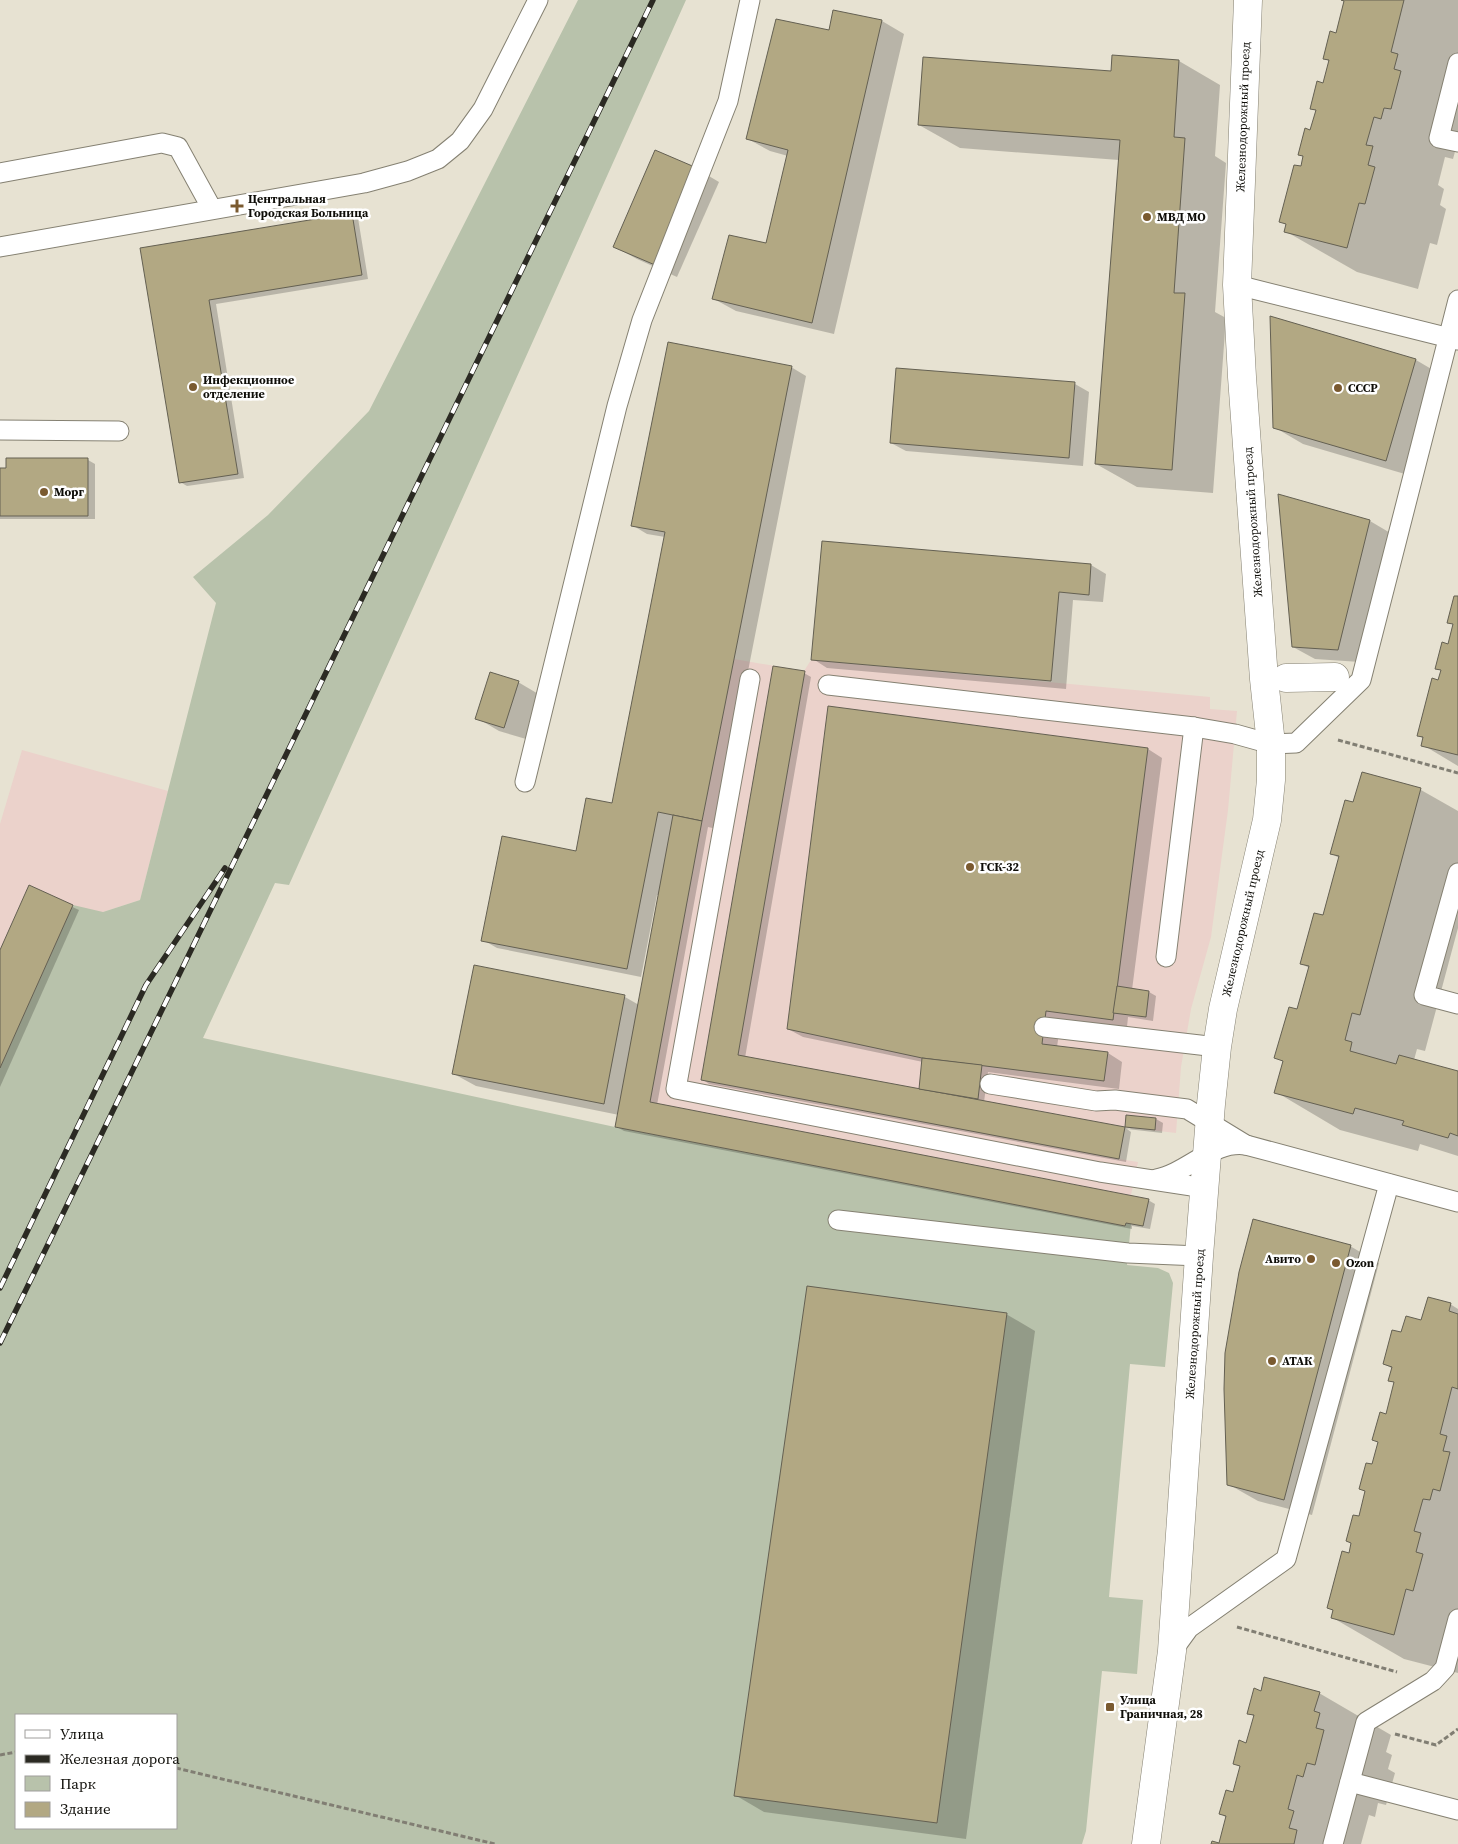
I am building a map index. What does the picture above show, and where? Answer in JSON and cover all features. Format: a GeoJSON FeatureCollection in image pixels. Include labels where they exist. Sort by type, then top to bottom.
{"type":"FeatureCollection","features":[{"type":"Feature","properties":{"kind":"street","name":"Железнодорожный проезд"},"geometry":{"type":"LineString","coordinates":[[1146,1844],[1172,1651],[1199,1256],[1209,1122],[1217,1047],[1223,1009],[1266,820],[1271,780],[1271,744],[1264,680],[1237,285],[1248,0]]}},
{"type":"Feature","properties":{"kind":"street"},"geometry":{"type":"LineString","coordinates":[[1286,678],[1335,677]]}},
{"type":"Feature","properties":{"kind":"lane"},"geometry":{"type":"LineString","coordinates":[[0,247],[364,183],[408,171],[438,159],[460,141],[483,109],[538,0]]}},
{"type":"Feature","properties":{"kind":"lane"},"geometry":{"type":"LineString","coordinates":[[525,782],[617,406],[642,320],[728,101],[750,0]]}},
{"type":"Feature","properties":{"kind":"lane"},"geometry":{"type":"LineString","coordinates":[[1458,63],[1439,138],[1458,142]]}},
{"type":"Feature","properties":{"kind":"lane"},"geometry":{"type":"LineString","coordinates":[[0,173],[162,143],[178,147],[212,209]]}},
{"type":"Feature","properties":{"kind":"lane"},"geometry":{"type":"LineString","coordinates":[[1237,285],[1453,339]]}},
{"type":"Feature","properties":{"kind":"lane"},"geometry":{"type":"LineString","coordinates":[[828,685],[1194,727],[1235,734],[1271,744],[1296,743],[1361,680],[1453,339],[1458,300]]}},
{"type":"Feature","properties":{"kind":"lane"},"geometry":{"type":"LineString","coordinates":[[0,430],[119,431]]}},
{"type":"Feature","properties":{"kind":"lane"},"geometry":{"type":"LineString","coordinates":[[750,679],[676,1089],[1100,1172],[1205,1188]]}},
{"type":"Feature","properties":{"kind":"lane"},"geometry":{"type":"LineString","coordinates":[[1166,957],[1194,727]]}},
{"type":"Feature","properties":{"kind":"lane"},"geometry":{"type":"LineString","coordinates":[[1458,873],[1424,995],[1458,1004]]}},
{"type":"Feature","properties":{"kind":"lane"},"geometry":{"type":"LineString","coordinates":[[1044,1026],[1217,1047]]}},
{"type":"Feature","properties":{"kind":"lane"},"geometry":{"type":"LineString","coordinates":[[990,1084],[1096,1100],[1115,1100],[1187,1109],[1246,1145]]}},
{"type":"Feature","properties":{"kind":"lane"},"geometry":{"type":"LineString","coordinates":[[1146,1179],[1166,1177],[1228,1144],[1236,1143],[1458,1202]]}},
{"type":"Feature","properties":{"kind":"lane"},"geometry":{"type":"LineString","coordinates":[[1172,1651],[1189,1628],[1286,1559],[1389,1184]]}},
{"type":"Feature","properties":{"kind":"lane"},"geometry":{"type":"LineString","coordinates":[[838,1220],[1128,1253],[1199,1256]]}},
{"type":"Feature","properties":{"kind":"lane"},"geometry":{"type":"LineString","coordinates":[[1333,1844],[1366,1722],[1445,1674],[1458,1619]]}},
{"type":"Feature","properties":{"kind":"lane"},"geometry":{"type":"LineString","coordinates":[[1350,1782],[1458,1810]]}},
{"type":"Feature","properties":{"kind":"path"},"geometry":{"type":"LineString","coordinates":[[1308,732],[1458,773]]}},
{"type":"Feature","properties":{"kind":"path"},"geometry":{"type":"LineString","coordinates":[[1203,1618],[1445,1674]]}},
{"type":"Feature","properties":{"kind":"path"},"geometry":{"type":"LineString","coordinates":[[1365,1727],[1436,1745],[1458,1730]]}},
{"type":"Feature","properties":{"kind":"path"},"geometry":{"type":"LineString","coordinates":[[0,1754],[15,1752]]}},
{"type":"Feature","properties":{"kind":"path"},"geometry":{"type":"LineString","coordinates":[[178,1768],[496,1844]]}},
{"type":"Feature","properties":{"kind":"shaded area"},"geometry":{"type":"Polygon","coordinates":[[[734,659],[804,671],[811,660],[1210,697],[1210,709],[1237,711],[1228,810],[1211,937],[1191,1009],[1181,1067],[1176,1133],[1125,1127],[1119,1159],[1138,1162],[1131,1195],[1149,1199],[1143,1226],[1126,1223],[1125,1226],[615,1127],[673,815],[702,821],[734,659]]]}},
{"type":"Feature","properties":{"kind":"shaded area"},"geometry":{"type":"Polygon","coordinates":[[[22,750],[168,791],[140,900],[103,912],[0,1068],[0,824],[22,750]]]}},
{"type":"Feature","properties":{"kind":"green space"},"geometry":{"type":"Polygon","coordinates":[[[578,0],[686,0],[289,885],[275,883],[203,1038],[615,1127],[1125,1226],[1126,1223],[1131,1224],[1127,1265],[1158,1268],[1169,1273],[1173,1283],[1165,1367],[1130,1364],[1109,1597],[1143,1600],[1137,1674],[1102,1671],[1086,1831],[1082,1844],[0,1844],[0,1068],[73,905],[103,912],[140,900],[216,603],[193,577],[268,515],[369,411],[578,0]]]}},
{"type":"Feature","properties":{"kind":"building"},"geometry":{"type":"Polygon","coordinates":[[[1341,0],[1404,0],[1391,52],[1398,54],[1394,69],[1401,71],[1391,109],[1384,108],[1381,119],[1374,117],[1366,145],[1373,146],[1368,165],[1375,167],[1365,204],[1359,203],[1347,248],[1284,232],[1286,224],[1279,222],[1294,165],[1301,166],[1303,156],[1298,155],[1305,128],[1310,130],[1316,110],[1310,109],[1317,81],[1323,83],[1329,60],[1323,59],[1330,31],[1336,33],[1344,1],[1341,0]]]}},
{"type":"Feature","properties":{"kind":"building"},"geometry":{"type":"Polygon","coordinates":[[[833,10],[882,20],[812,323],[712,299],[729,235],[766,243],[788,150],[746,139],[776,19],[829,30],[833,10]]]}},
{"type":"Feature","properties":{"kind":"building","name":"МВД МО"},"geometry":{"type":"Polygon","coordinates":[[[1112,55],[1179,60],[1174,137],[1185,138],[1174,293],[1185,293],[1172,470],[1095,464],[1120,140],[918,125],[923,57],[1111,71],[1112,55]]]}},
{"type":"Feature","properties":{"kind":"building"},"geometry":{"type":"Polygon","coordinates":[[[655,150],[697,168],[655,265],[613,247],[655,150]]]}},
{"type":"Feature","properties":{"kind":"building","name":"Инфекционное отделение"},"geometry":{"type":"Polygon","coordinates":[[[352,213],[362,275],[209,300],[238,474],[179,483],[140,248],[352,213]]]}},
{"type":"Feature","properties":{"kind":"building"},"geometry":{"type":"Polygon","coordinates":[[[1270,316],[1416,359],[1386,461],[1273,428],[1270,316]]]}},
{"type":"Feature","properties":{"kind":"building"},"geometry":{"type":"Polygon","coordinates":[[[668,342],[792,366],[702,821],[658,812],[627,969],[481,941],[502,836],[576,851],[586,798],[612,803],[665,532],[631,526],[668,342]]]}},
{"type":"Feature","properties":{"kind":"building"},"geometry":{"type":"Polygon","coordinates":[[[896,368],[1075,382],[1069,458],[890,443],[896,368]]]}},
{"type":"Feature","properties":{"kind":"building","name":"Морг"},"geometry":{"type":"Polygon","coordinates":[[[6,458],[88,458],[88,516],[0,516],[0,468],[6,468],[6,458]]]}},
{"type":"Feature","properties":{"kind":"building"},"geometry":{"type":"Polygon","coordinates":[[[1278,494],[1370,520],[1338,650],[1292,647],[1278,494]]]}},
{"type":"Feature","properties":{"kind":"building"},"geometry":{"type":"Polygon","coordinates":[[[822,541],[1091,564],[1089,595],[1059,592],[1051,681],[811,660],[822,541]]]}},
{"type":"Feature","properties":{"kind":"building"},"geometry":{"type":"Polygon","coordinates":[[[1454,596],[1458,596],[1458,755],[1421,746],[1423,737],[1417,736],[1432,678],[1438,680],[1441,670],[1435,669],[1442,642],[1448,644],[1453,624],[1447,623],[1454,596]]]}},
{"type":"Feature","properties":{"kind":"building"},"geometry":{"type":"Polygon","coordinates":[[[773,666],[805,671],[738,1055],[1125,1127],[1119,1159],[701,1080],[773,666]]]}},
{"type":"Feature","properties":{"kind":"building"},"geometry":{"type":"Polygon","coordinates":[[[490,672],[519,681],[504,728],[475,719],[490,672]]]}},
{"type":"Feature","properties":{"kind":"building","name":"ГСК-32"},"geometry":{"type":"Polygon","coordinates":[[[828,706],[1148,748],[1113,1020],[1046,1011],[1042,1044],[1108,1052],[1104,1081],[922,1058],[787,1029],[828,706]]]}},
{"type":"Feature","properties":{"kind":"building"},"geometry":{"type":"Polygon","coordinates":[[[1362,772],[1421,788],[1360,1015],[1352,1013],[1345,1040],[1352,1042],[1350,1051],[1396,1064],[1399,1055],[1458,1071],[1458,1136],[1450,1133],[1448,1138],[1402,1125],[1404,1121],[1355,1108],[1353,1114],[1274,1093],[1283,1061],[1274,1058],[1289,1007],[1297,1009],[1309,966],[1300,964],[1314,913],[1323,915],[1339,856],[1330,854],[1345,800],[1353,802],[1362,772]]]}},
{"type":"Feature","properties":{"kind":"building"},"geometry":{"type":"Polygon","coordinates":[[[673,815],[702,821],[650,1102],[1149,1199],[1143,1226],[1126,1223],[1125,1226],[615,1127],[673,815]]]}},
{"type":"Feature","properties":{"kind":"building"},"geometry":{"type":"Polygon","coordinates":[[[29,885],[73,905],[0,1068],[0,950],[29,885]]]}},
{"type":"Feature","properties":{"kind":"building"},"geometry":{"type":"Polygon","coordinates":[[[474,965],[625,995],[604,1104],[452,1074],[474,965]]]}},
{"type":"Feature","properties":{"kind":"building"},"geometry":{"type":"Polygon","coordinates":[[[1117,986],[1149,991],[1146,1017],[1113,1013],[1117,986]]]}},
{"type":"Feature","properties":{"kind":"building"},"geometry":{"type":"Polygon","coordinates":[[[922,1058],[982,1065],[978,1099],[919,1089],[922,1058]]]}},
{"type":"Feature","properties":{"kind":"building"},"geometry":{"type":"Polygon","coordinates":[[[1126,1115],[1156,1118],[1155,1130],[1125,1127],[1126,1115]]]}},
{"type":"Feature","properties":{"kind":"building","name":"АТАК"},"geometry":{"type":"Polygon","coordinates":[[[1253,1219],[1351,1245],[1284,1500],[1227,1485],[1224,1389],[1225,1353],[1239,1272],[1253,1219]]]}},
{"type":"Feature","properties":{"kind":"building"},"geometry":{"type":"Polygon","coordinates":[[[807,1286],[1007,1313],[937,1823],[734,1796],[807,1286]]]}},
{"type":"Feature","properties":{"kind":"building"},"geometry":{"type":"Polygon","coordinates":[[[1428,1297],[1451,1303],[1449,1311],[1458,1314],[1458,1389],[1452,1387],[1440,1434],[1447,1436],[1443,1451],[1450,1452],[1440,1491],[1433,1489],[1430,1500],[1423,1499],[1414,1531],[1421,1533],[1416,1552],[1423,1554],[1413,1591],[1406,1589],[1394,1635],[1331,1618],[1333,1610],[1327,1608],[1342,1551],[1349,1553],[1351,1543],[1346,1541],[1353,1515],[1359,1516],[1365,1491],[1359,1489],[1366,1463],[1372,1464],[1378,1442],[1372,1440],[1380,1412],[1386,1414],[1394,1382],[1388,1381],[1392,1367],[1383,1364],[1392,1330],[1401,1332],[1406,1316],[1421,1320],[1428,1297]]]}},
{"type":"Feature","properties":{"kind":"building"},"geometry":{"type":"Polygon","coordinates":[[[1264,1677],[1320,1692],[1314,1711],[1320,1713],[1316,1728],[1324,1730],[1315,1765],[1307,1763],[1303,1777],[1297,1775],[1288,1809],[1294,1811],[1289,1828],[1297,1830],[1294,1844],[1211,1844],[1212,1841],[1219,1843],[1226,1816],[1219,1814],[1226,1790],[1233,1792],[1240,1766],[1233,1764],[1239,1740],[1246,1743],[1254,1715],[1247,1714],[1254,1688],[1261,1691],[1264,1677]]]}},
{"type":"Feature","properties":{"kind":"railway"},"geometry":{"type":"LineString","coordinates":[[0,1343],[653,0]]}},
{"type":"Feature","properties":{"kind":"railway"},"geometry":{"type":"LineString","coordinates":[[0,1288],[146,985],[225,868]]}},
{"type":"Feature","properties":{"kind":"place","name":"Центральная Городская Больница"},"geometry":{"type":"Point","coordinates":[237,206]}},
{"type":"Feature","properties":{"kind":"place","name":"МВД МО"},"geometry":{"type":"Point","coordinates":[1147,217]}},
{"type":"Feature","properties":{"kind":"place","name":"Инфекционное отделение"},"geometry":{"type":"Point","coordinates":[193,387]}},
{"type":"Feature","properties":{"kind":"place","name":"СССР"},"geometry":{"type":"Point","coordinates":[1338,388]}},
{"type":"Feature","properties":{"kind":"place","name":"Морг"},"geometry":{"type":"Point","coordinates":[44,492]}},
{"type":"Feature","properties":{"kind":"place","name":"ГСК-32"},"geometry":{"type":"Point","coordinates":[970,867]}},
{"type":"Feature","properties":{"kind":"place","name":"Авито"},"geometry":{"type":"Point","coordinates":[1311,1259]}},
{"type":"Feature","properties":{"kind":"place","name":"Ozon"},"geometry":{"type":"Point","coordinates":[1336,1263]}},
{"type":"Feature","properties":{"kind":"place","name":"АТАК"},"geometry":{"type":"Point","coordinates":[1272,1361]}},
{"type":"Feature","properties":{"kind":"place","name":"Улица Граничная, 28"},"geometry":{"type":"Point","coordinates":[1110,1707]}}]}
